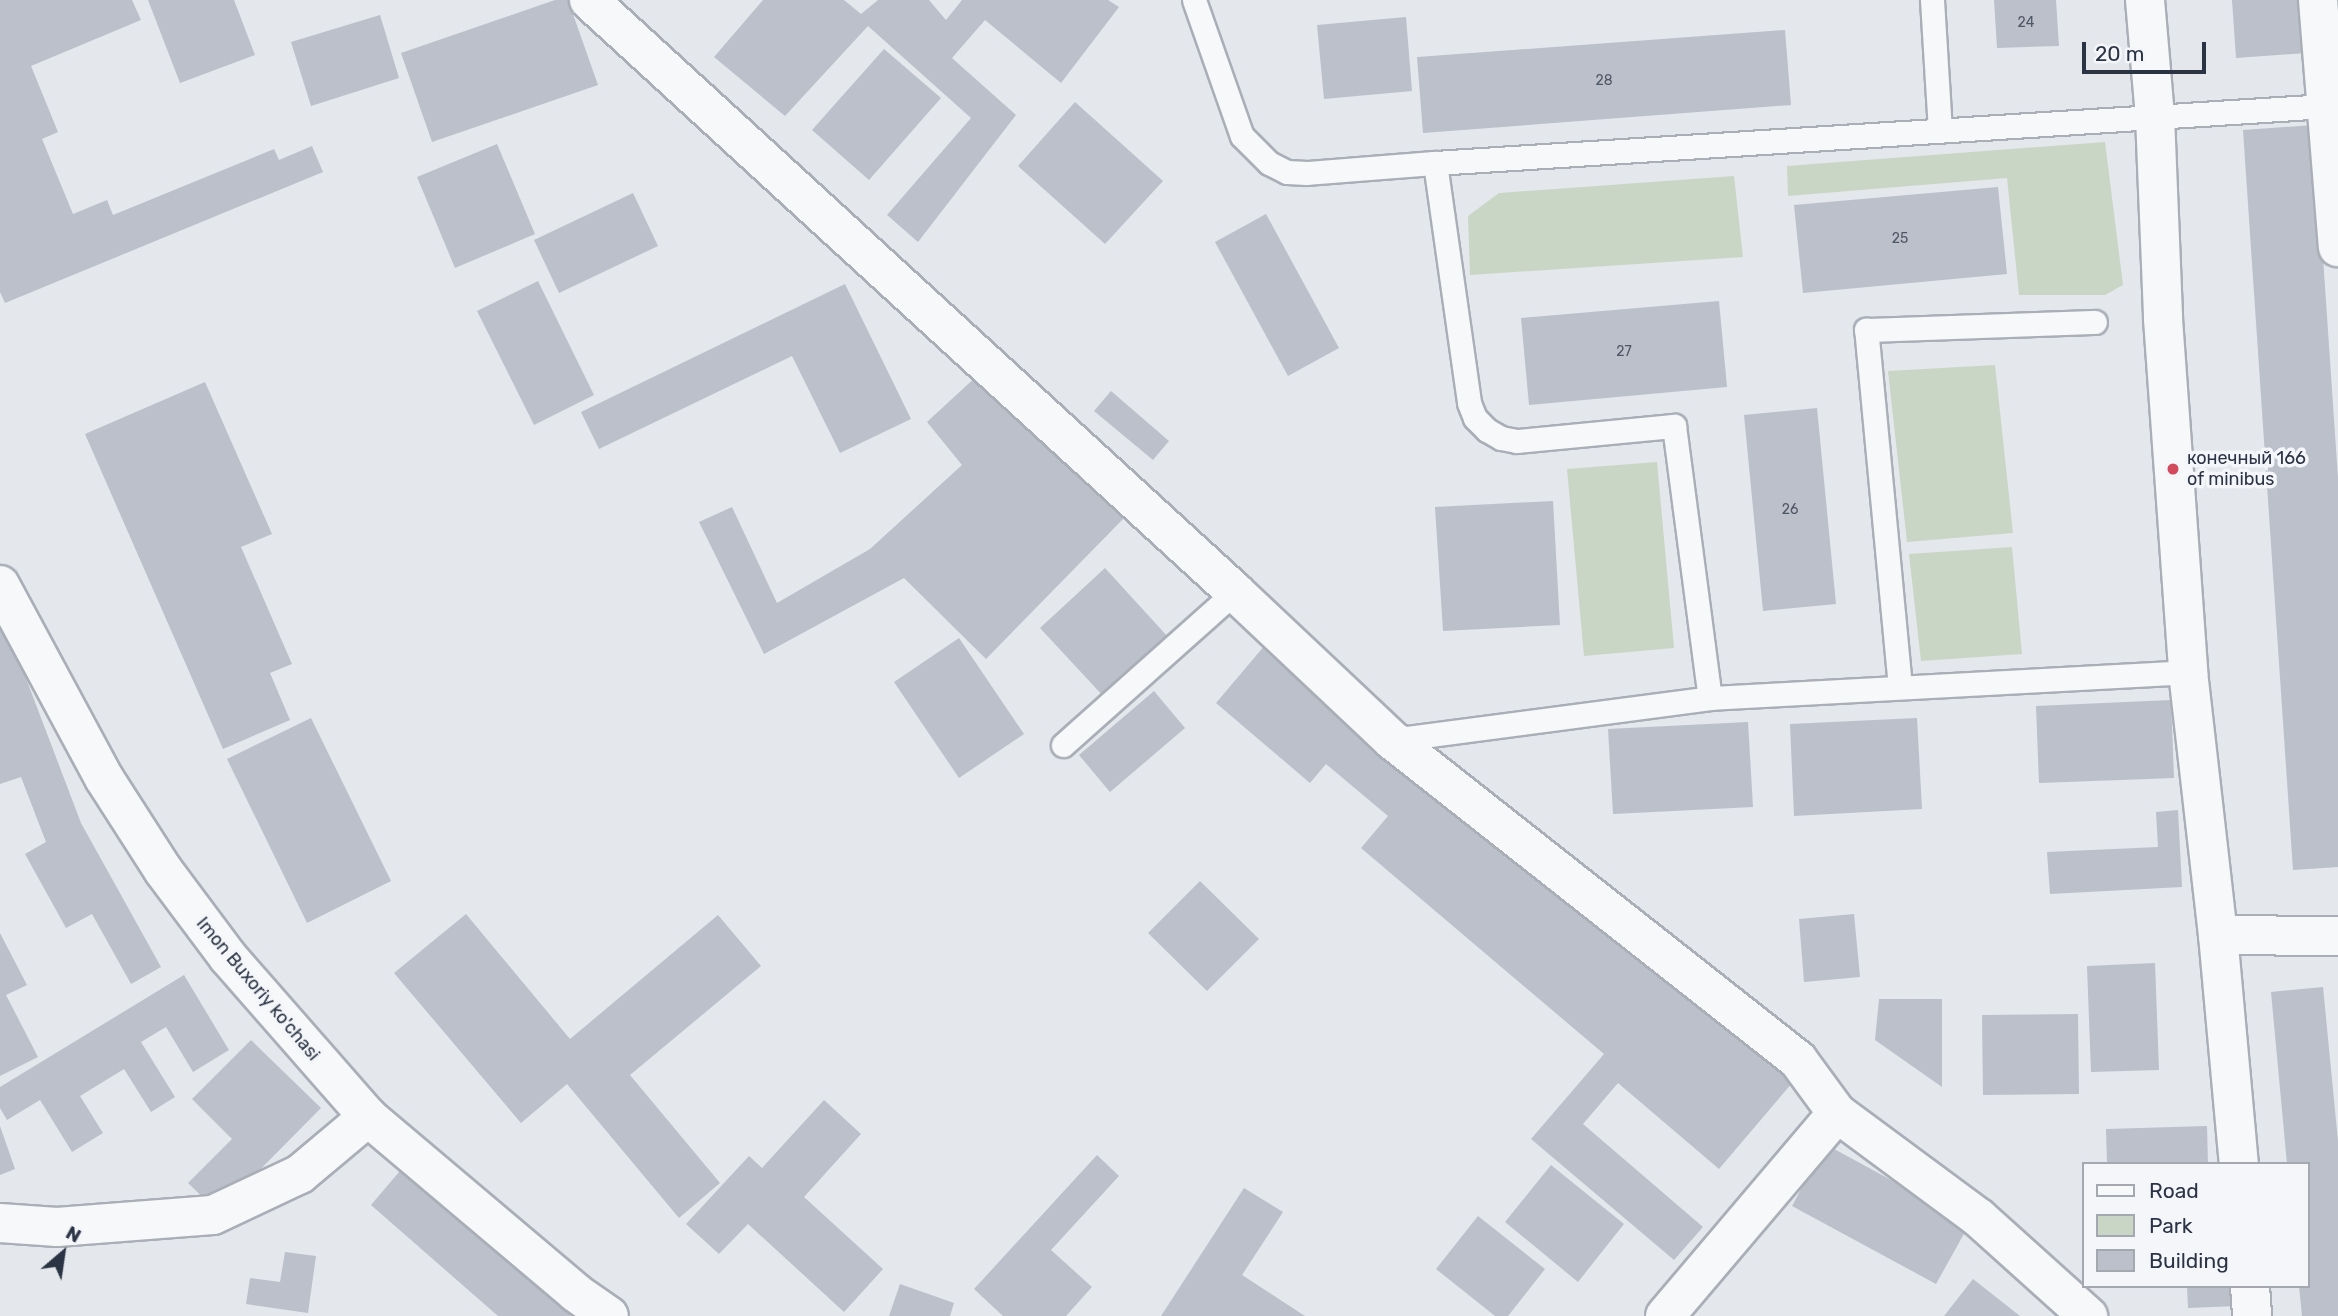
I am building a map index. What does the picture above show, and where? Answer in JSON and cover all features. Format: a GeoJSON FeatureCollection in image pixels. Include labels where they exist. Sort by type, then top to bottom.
{"type":"FeatureCollection","features":[{"type":"Feature","properties":{"kind":"street"},"geometry":{"type":"LineString","coordinates":[[589,0],[1236,592],[1392,740],[1798,1060],[1837,1113],[1979,1218],[2088,1316]]}},
{"type":"Feature","properties":{"kind":"street"},"geometry":{"type":"LineString","coordinates":[[2145,0],[2155,116],[2163,319],[2188,672],[2217,935],[2238,1162]]}},
{"type":"Feature","properties":{"kind":"street"},"geometry":{"type":"LineString","coordinates":[[2318,0],[2338,247]]}},
{"type":"Feature","properties":{"kind":"street","name":"Imon Buxoriy ko'chasi"},"geometry":{"type":"LineString","coordinates":[[0,585],[104,778],[163,870],[228,957],[368,1117],[576,1293],[609,1316]]}},
{"type":"Feature","properties":{"kind":"street"},"geometry":{"type":"LineString","coordinates":[[2217,935],[2338,936]]}},
{"type":"Feature","properties":{"kind":"street"},"geometry":{"type":"LineString","coordinates":[[1665,1316],[1837,1113]]}},
{"type":"Feature","properties":{"kind":"street"},"geometry":{"type":"LineString","coordinates":[[0,1223],[57,1227],[213,1215],[300,1174],[368,1117]]}},
{"type":"Feature","properties":{"kind":"street"},"geometry":{"type":"LineString","coordinates":[[2250,1288],[2252,1316]]}},
{"type":"Feature","properties":{"kind":"lane"},"geometry":{"type":"LineString","coordinates":[[1194,0],[1242,136],[1269,163],[1287,172],[1307,173],[2325,106]]}},
{"type":"Feature","properties":{"kind":"lane"},"geometry":{"type":"LineString","coordinates":[[1932,0],[1940,131]]}},
{"type":"Feature","properties":{"kind":"lane"},"geometry":{"type":"LineString","coordinates":[[1434,163],[1469,403],[1475,418],[1501,438],[1517,441],[1674,426],[1710,698]]}},
{"type":"Feature","properties":{"kind":"lane"},"geometry":{"type":"LineString","coordinates":[[1899,687],[1866,330],[2095,321]]}},
{"type":"Feature","properties":{"kind":"lane"},"geometry":{"type":"LineString","coordinates":[[1062,746],[1236,592]]}},
{"type":"Feature","properties":{"kind":"lane"},"geometry":{"type":"LineString","coordinates":[[1392,740],[1710,698],[2188,672]]}},
{"type":"Feature","properties":{"kind":"green space"},"geometry":{"type":"Polygon","coordinates":[[[2105,142],[2123,285],[2105,295],[2019,295],[2007,178],[1788,196],[1787,166],[2105,142]]]}},
{"type":"Feature","properties":{"kind":"green space"},"geometry":{"type":"Polygon","coordinates":[[[1734,176],[1743,257],[1470,275],[1468,216],[1499,193],[1734,176]]]}},
{"type":"Feature","properties":{"kind":"green space"},"geometry":{"type":"Polygon","coordinates":[[[1995,365],[2013,533],[1907,542],[1888,371],[1995,365]]]}},
{"type":"Feature","properties":{"kind":"green space"},"geometry":{"type":"Polygon","coordinates":[[[1657,462],[1674,648],[1584,656],[1567,469],[1657,462]]]}},
{"type":"Feature","properties":{"kind":"green space"},"geometry":{"type":"Polygon","coordinates":[[[2012,547],[2022,654],[1921,661],[1909,554],[2012,547]]]}},
{"type":"Feature","properties":{"kind":"building"},"geometry":{"type":"Polygon","coordinates":[[[0,0],[132,0],[141,20],[31,66],[58,132],[42,139],[73,214],[107,200],[113,215],[274,149],[279,160],[312,146],[323,172],[5,303],[0,292],[0,0]]]}},
{"type":"Feature","properties":{"kind":"building"},"geometry":{"type":"Polygon","coordinates":[[[148,0],[234,0],[255,55],[180,83],[148,0]]]}},
{"type":"Feature","properties":{"kind":"building"},"geometry":{"type":"Polygon","coordinates":[[[555,0],[568,0],[598,85],[432,142],[401,53],[555,0]]]}},
{"type":"Feature","properties":{"kind":"building"},"geometry":{"type":"Polygon","coordinates":[[[763,0],[844,0],[861,14],[878,0],[929,0],[946,20],[962,0],[1108,0],[1119,7],[1061,83],[985,20],[952,58],[1016,115],[918,242],[887,215],[971,118],[868,26],[785,116],[714,57],[763,0]]]}},
{"type":"Feature","properties":{"kind":"building"},"geometry":{"type":"Polygon","coordinates":[[[1994,0],[2056,0],[2059,46],[1997,48],[1994,0]]]}},
{"type":"Feature","properties":{"kind":"building"},"geometry":{"type":"Polygon","coordinates":[[[2232,0],[2303,0],[2307,53],[2236,58],[2232,0]]]}},
{"type":"Feature","properties":{"kind":"building"},"geometry":{"type":"Polygon","coordinates":[[[380,15],[399,78],[311,106],[291,42],[380,15]]]}},
{"type":"Feature","properties":{"kind":"building"},"geometry":{"type":"Polygon","coordinates":[[[1406,17],[1412,91],[1324,99],[1317,25],[1406,17]]]}},
{"type":"Feature","properties":{"kind":"building"},"geometry":{"type":"Polygon","coordinates":[[[1785,30],[1791,105],[1423,133],[1417,57],[1785,30]]]}},
{"type":"Feature","properties":{"kind":"building"},"geometry":{"type":"Polygon","coordinates":[[[884,49],[941,98],[869,180],[812,130],[884,49]]]}},
{"type":"Feature","properties":{"kind":"building"},"geometry":{"type":"Polygon","coordinates":[[[1075,102],[1163,181],[1105,244],[1018,166],[1075,102]]]}},
{"type":"Feature","properties":{"kind":"building"},"geometry":{"type":"Polygon","coordinates":[[[2314,125],[2338,478],[2338,867],[2293,870],[2243,130],[2314,125]]]}},
{"type":"Feature","properties":{"kind":"building"},"geometry":{"type":"Polygon","coordinates":[[[497,144],[535,234],[455,268],[417,177],[497,144]]]}},
{"type":"Feature","properties":{"kind":"building"},"geometry":{"type":"Polygon","coordinates":[[[1998,187],[2007,274],[1803,293],[1794,205],[1998,187]]]}},
{"type":"Feature","properties":{"kind":"building"},"geometry":{"type":"Polygon","coordinates":[[[633,193],[658,246],[559,293],[534,240],[633,193]]]}},
{"type":"Feature","properties":{"kind":"building"},"geometry":{"type":"Polygon","coordinates":[[[1266,214],[1339,348],[1288,376],[1215,242],[1266,214]]]}},
{"type":"Feature","properties":{"kind":"building"},"geometry":{"type":"Polygon","coordinates":[[[538,281],[594,395],[534,425],[477,311],[538,281]]]}},
{"type":"Feature","properties":{"kind":"building"},"geometry":{"type":"Polygon","coordinates":[[[845,284],[911,419],[840,453],[792,356],[599,449],[581,412],[845,284]]]}},
{"type":"Feature","properties":{"kind":"building"},"geometry":{"type":"Polygon","coordinates":[[[1719,301],[1727,387],[1529,405],[1521,318],[1719,301]]]}},
{"type":"Feature","properties":{"kind":"building"},"geometry":{"type":"Polygon","coordinates":[[[979,374],[1125,517],[986,659],[904,578],[764,654],[699,522],[732,507],[777,603],[870,549],[962,465],[927,422],[979,374]]]}},
{"type":"Feature","properties":{"kind":"building"},"geometry":{"type":"Polygon","coordinates":[[[205,382],[272,534],[241,547],[292,664],[270,673],[290,720],[223,749],[85,434],[205,382]]]}},
{"type":"Feature","properties":{"kind":"building"},"geometry":{"type":"Polygon","coordinates":[[[1111,391],[1169,441],[1153,460],[1094,411],[1111,391]]]}},
{"type":"Feature","properties":{"kind":"building"},"geometry":{"type":"Polygon","coordinates":[[[1817,408],[1836,604],[1763,611],[1744,415],[1817,408]]]}},
{"type":"Feature","properties":{"kind":"building"},"geometry":{"type":"Polygon","coordinates":[[[1553,501],[1560,625],[1443,631],[1435,507],[1553,501]]]}},
{"type":"Feature","properties":{"kind":"building"},"geometry":{"type":"Polygon","coordinates":[[[1105,568],[1168,637],[1104,697],[1040,628],[1105,568]]]}},
{"type":"Feature","properties":{"kind":"building"},"geometry":{"type":"Polygon","coordinates":[[[0,610],[81,823],[161,967],[131,984],[92,914],[66,928],[25,854],[46,842],[21,777],[0,784],[0,610]]]}},
{"type":"Feature","properties":{"kind":"building"},"geometry":{"type":"Polygon","coordinates":[[[959,638],[1024,734],[959,778],[894,682],[959,638]]]}},
{"type":"Feature","properties":{"kind":"building"},"geometry":{"type":"Polygon","coordinates":[[[1271,638],[1792,1083],[1719,1169],[1618,1083],[1583,1124],[1703,1227],[1674,1260],[1531,1139],[1604,1054],[1361,848],[1388,816],[1326,764],[1310,783],[1216,703],[1271,638]]]}},
{"type":"Feature","properties":{"kind":"building"},"geometry":{"type":"Polygon","coordinates":[[[1154,691],[1185,728],[1110,792],[1079,755],[1154,691]]]}},
{"type":"Feature","properties":{"kind":"building"},"geometry":{"type":"Polygon","coordinates":[[[2171,700],[2174,778],[2039,783],[2036,706],[2171,700]]]}},
{"type":"Feature","properties":{"kind":"building"},"geometry":{"type":"Polygon","coordinates":[[[311,718],[391,881],[307,923],[227,759],[311,718]]]}},
{"type":"Feature","properties":{"kind":"building"},"geometry":{"type":"Polygon","coordinates":[[[1917,718],[1922,809],[1794,816],[1790,724],[1917,718]]]}},
{"type":"Feature","properties":{"kind":"building"},"geometry":{"type":"Polygon","coordinates":[[[1748,722],[1753,807],[1613,814],[1608,729],[1748,722]]]}},
{"type":"Feature","properties":{"kind":"building"},"geometry":{"type":"Polygon","coordinates":[[[2178,810],[2182,887],[2050,894],[2047,852],[2158,847],[2156,812],[2178,810]]]}},
{"type":"Feature","properties":{"kind":"building"},"geometry":{"type":"Polygon","coordinates":[[[1200,881],[1259,939],[1207,991],[1148,933],[1200,881]]]}},
{"type":"Feature","properties":{"kind":"building"},"geometry":{"type":"Polygon","coordinates":[[[466,914],[570,1039],[718,915],[761,966],[630,1075],[720,1183],[679,1218],[567,1084],[521,1123],[394,973],[466,914]]]}},
{"type":"Feature","properties":{"kind":"building"},"geometry":{"type":"Polygon","coordinates":[[[1854,914],[1860,977],[1804,982],[1799,919],[1854,914]]]}},
{"type":"Feature","properties":{"kind":"building"},"geometry":{"type":"Polygon","coordinates":[[[0,933],[27,985],[6,995],[38,1057],[0,1076],[0,933]]]}},
{"type":"Feature","properties":{"kind":"building"},"geometry":{"type":"Polygon","coordinates":[[[2155,963],[2159,1070],[2091,1072],[2087,966],[2155,963]]]}},
{"type":"Feature","properties":{"kind":"building"},"geometry":{"type":"Polygon","coordinates":[[[184,975],[229,1050],[193,1072],[166,1027],[141,1042],[175,1097],[151,1112],[124,1069],[80,1096],[103,1133],[72,1152],[40,1100],[7,1120],[0,1108],[0,1087],[184,975]]]}},
{"type":"Feature","properties":{"kind":"building"},"geometry":{"type":"Polygon","coordinates":[[[2323,987],[2338,1141],[2338,1316],[2302,1316],[2299,1288],[2310,1288],[2310,1162],[2287,1162],[2271,992],[2323,987]]]}},
{"type":"Feature","properties":{"kind":"building"},"geometry":{"type":"Polygon","coordinates":[[[1879,999],[1942,999],[1942,1087],[1875,1040],[1879,999]]]}},
{"type":"Feature","properties":{"kind":"building"},"geometry":{"type":"Polygon","coordinates":[[[2078,1014],[2079,1094],[1983,1095],[1982,1015],[2078,1014]]]}},
{"type":"Feature","properties":{"kind":"building"},"geometry":{"type":"Polygon","coordinates":[[[251,1040],[321,1108],[218,1212],[188,1183],[232,1139],[192,1099],[251,1040]]]}},
{"type":"Feature","properties":{"kind":"building"},"geometry":{"type":"Polygon","coordinates":[[[824,1100],[861,1134],[804,1197],[883,1269],[844,1312],[748,1224],[719,1254],[686,1224],[749,1156],[762,1168],[824,1100]]]}},
{"type":"Feature","properties":{"kind":"building"},"geometry":{"type":"Polygon","coordinates":[[[0,1126],[15,1169],[0,1175],[0,1126]]]}},
{"type":"Feature","properties":{"kind":"building"},"geometry":{"type":"Polygon","coordinates":[[[2207,1126],[2208,1162],[2107,1162],[2106,1129],[2207,1126]]]}},
{"type":"Feature","properties":{"kind":"building"},"geometry":{"type":"Polygon","coordinates":[[[1825,1144],[1970,1223],[1936,1284],[1792,1206],[1825,1144]]]}},
{"type":"Feature","properties":{"kind":"building"},"geometry":{"type":"Polygon","coordinates":[[[1097,1155],[1119,1176],[1051,1250],[1092,1287],[1066,1316],[1003,1316],[974,1289],[1097,1155]]]}},
{"type":"Feature","properties":{"kind":"building"},"geometry":{"type":"Polygon","coordinates":[[[405,1165],[574,1311],[570,1316],[498,1316],[371,1205],[405,1165]]]}},
{"type":"Feature","properties":{"kind":"building"},"geometry":{"type":"Polygon","coordinates":[[[1551,1165],[1624,1224],[1578,1282],[1505,1222],[1551,1165]]]}},
{"type":"Feature","properties":{"kind":"building"},"geometry":{"type":"Polygon","coordinates":[[[1244,1188],[1283,1212],[1242,1275],[1305,1316],[1161,1316],[1244,1188]]]}},
{"type":"Feature","properties":{"kind":"building"},"geometry":{"type":"Polygon","coordinates":[[[1478,1216],[1545,1269],[1508,1316],[1495,1316],[1436,1269],[1478,1216]]]}},
{"type":"Feature","properties":{"kind":"building"},"geometry":{"type":"Polygon","coordinates":[[[285,1252],[316,1256],[308,1313],[246,1304],[250,1278],[280,1282],[285,1252]]]}},
{"type":"Feature","properties":{"kind":"building"},"geometry":{"type":"Polygon","coordinates":[[[1973,1279],[2020,1316],[1944,1316],[1973,1279]]]}},
{"type":"Feature","properties":{"kind":"building"},"geometry":{"type":"Polygon","coordinates":[[[900,1284],[954,1303],[950,1316],[889,1316],[900,1284]]]}},
{"type":"Feature","properties":{"kind":"building"},"geometry":{"type":"Polygon","coordinates":[[[2187,1288],[2237,1288],[2238,1306],[2188,1308],[2187,1288]]]}},
{"type":"Feature","properties":{"kind":"place","name":"конечный 166 of minibus"},"geometry":{"type":"Point","coordinates":[2173,469]}}]}
